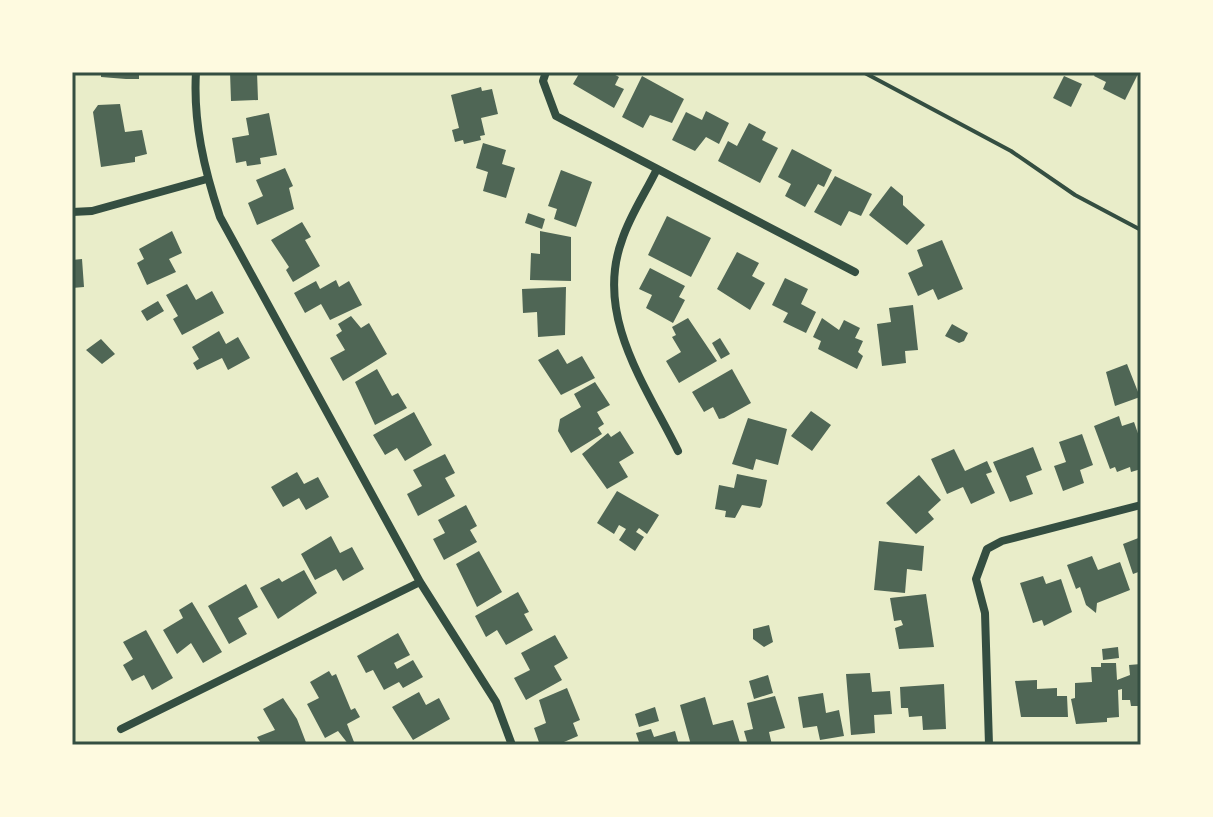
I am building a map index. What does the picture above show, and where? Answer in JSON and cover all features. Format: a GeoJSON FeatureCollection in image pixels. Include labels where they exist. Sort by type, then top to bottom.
{"type":"FeatureCollection","features":[{"type":"Feature","properties":{"kind":"street"},"geometry":{"type":"LineString","coordinates":[[196,72],[194,108],[207,179],[220,217],[420,582],[496,702],[512,745]]}},
{"type":"Feature","properties":{"kind":"street"},"geometry":{"type":"LineString","coordinates":[[546,72],[543,81],[556,116],[855,272]]}},
{"type":"Feature","properties":{"kind":"street"},"geometry":{"type":"LineString","coordinates":[[657,169],[621,241],[613,295],[617,327],[678,451]]}},
{"type":"Feature","properties":{"kind":"street"},"geometry":{"type":"LineString","coordinates":[[72,212],[92,211],[207,179]]}},
{"type":"Feature","properties":{"kind":"street"},"geometry":{"type":"LineString","coordinates":[[989,745],[985,613],[976,579],[987,549],[1002,541],[1141,505]]}},
{"type":"Feature","properties":{"kind":"street"},"geometry":{"type":"LineString","coordinates":[[121,729],[420,582]]}},
{"type":"Feature","properties":{"kind":"path"},"geometry":{"type":"LineString","coordinates":[[863,72],[1011,151],[1075,195],[1141,230]]}},
{"type":"Feature","properties":{"kind":"building"},"geometry":{"type":"Polygon","coordinates":[[[101,72],[139,72],[139,79],[101,77],[101,72]]]}},
{"type":"Feature","properties":{"kind":"building"},"geometry":{"type":"Polygon","coordinates":[[[230,72],[257,72],[258,100],[231,101],[230,72]]]}},
{"type":"Feature","properties":{"kind":"building"},"geometry":{"type":"Polygon","coordinates":[[[580,72],[610,72],[619,77],[615,85],[624,89],[614,108],[573,84],[580,72]]]}},
{"type":"Feature","properties":{"kind":"building"},"geometry":{"type":"Polygon","coordinates":[[[1096,72],[1139,72],[1125,100],[1103,89],[1106,82],[1094,76],[1096,72]]]}},
{"type":"Feature","properties":{"kind":"building"},"geometry":{"type":"Polygon","coordinates":[[[642,76],[684,99],[672,123],[650,115],[643,128],[622,117],[642,76]]]}},
{"type":"Feature","properties":{"kind":"building"},"geometry":{"type":"Polygon","coordinates":[[[1064,76],[1082,84],[1071,107],[1053,98],[1064,76]]]}},
{"type":"Feature","properties":{"kind":"building"},"geometry":{"type":"Polygon","coordinates":[[[481,87],[482,91],[492,89],[498,114],[481,118],[485,135],[480,136],[481,140],[464,144],[463,140],[455,142],[452,130],[459,128],[451,95],[481,87]]]}},
{"type":"Feature","properties":{"kind":"building"},"geometry":{"type":"Polygon","coordinates":[[[120,104],[125,132],[142,130],[147,154],[135,157],[135,162],[101,167],[93,112],[98,105],[120,104]]]}},
{"type":"Feature","properties":{"kind":"building"},"geometry":{"type":"Polygon","coordinates":[[[706,111],[729,123],[719,144],[706,137],[695,151],[672,140],[686,112],[702,120],[706,111]]]}},
{"type":"Feature","properties":{"kind":"building"},"geometry":{"type":"Polygon","coordinates":[[[269,113],[277,155],[260,158],[261,164],[247,166],[246,161],[236,163],[232,138],[249,135],[246,118],[269,113]]]}},
{"type":"Feature","properties":{"kind":"building"},"geometry":{"type":"Polygon","coordinates":[[[749,123],[766,132],[762,140],[778,148],[760,183],[718,161],[728,141],[737,146],[749,123]]]}},
{"type":"Feature","properties":{"kind":"building"},"geometry":{"type":"Polygon","coordinates":[[[483,143],[506,150],[502,164],[515,168],[506,198],[483,191],[488,172],[476,168],[483,143]]]}},
{"type":"Feature","properties":{"kind":"building"},"geometry":{"type":"Polygon","coordinates":[[[792,149],[832,170],[824,187],[818,184],[805,207],[785,196],[791,184],[778,177],[792,149]]]}},
{"type":"Feature","properties":{"kind":"building"},"geometry":{"type":"Polygon","coordinates":[[[285,168],[293,186],[289,188],[294,209],[257,225],[248,203],[263,196],[256,180],[285,168]]]}},
{"type":"Feature","properties":{"kind":"building"},"geometry":{"type":"Polygon","coordinates":[[[561,170],[592,182],[576,227],[554,219],[557,209],[548,206],[561,170]]]}},
{"type":"Feature","properties":{"kind":"building"},"geometry":{"type":"Polygon","coordinates":[[[835,176],[872,194],[861,216],[849,211],[841,226],[814,212],[835,176]]]}},
{"type":"Feature","properties":{"kind":"building"},"geometry":{"type":"Polygon","coordinates":[[[891,186],[903,196],[903,205],[925,225],[907,245],[869,215],[891,186]]]}},
{"type":"Feature","properties":{"kind":"building"},"geometry":{"type":"Polygon","coordinates":[[[528,213],[545,219],[542,229],[525,223],[528,213]]]}},
{"type":"Feature","properties":{"kind":"building"},"geometry":{"type":"Polygon","coordinates":[[[667,216],[711,238],[691,277],[648,255],[667,216]]]}},
{"type":"Feature","properties":{"kind":"building"},"geometry":{"type":"Polygon","coordinates":[[[302,222],[311,237],[305,240],[320,266],[293,282],[286,270],[289,267],[271,240],[302,222]]]}},
{"type":"Feature","properties":{"kind":"building"},"geometry":{"type":"Polygon","coordinates":[[[172,231],[182,253],[169,259],[176,272],[147,285],[137,263],[144,259],[139,249],[172,231]]]}},
{"type":"Feature","properties":{"kind":"building"},"geometry":{"type":"Polygon","coordinates":[[[540,231],[571,237],[571,281],[530,280],[531,253],[540,254],[540,231]]]}},
{"type":"Feature","properties":{"kind":"building"},"geometry":{"type":"Polygon","coordinates":[[[942,240],[963,289],[938,300],[933,289],[918,296],[908,273],[923,266],[917,250],[942,240]]]}},
{"type":"Feature","properties":{"kind":"building"},"geometry":{"type":"Polygon","coordinates":[[[737,252],[759,263],[752,276],[765,283],[750,310],[717,289],[737,252]]]}},
{"type":"Feature","properties":{"kind":"building"},"geometry":{"type":"Polygon","coordinates":[[[82,259],[84,287],[72,288],[72,260],[82,259]]]}},
{"type":"Feature","properties":{"kind":"building"},"geometry":{"type":"Polygon","coordinates":[[[650,268],[685,286],[679,297],[685,300],[673,323],[646,308],[652,295],[639,289],[650,268]]]}},
{"type":"Feature","properties":{"kind":"building"},"geometry":{"type":"Polygon","coordinates":[[[785,278],[808,289],[801,304],[816,312],[806,333],[783,322],[788,313],[772,305],[785,278]]]}},
{"type":"Feature","properties":{"kind":"building"},"geometry":{"type":"Polygon","coordinates":[[[336,280],[339,287],[349,281],[362,305],[330,320],[321,304],[305,313],[294,293],[316,281],[320,289],[336,280]]]}},
{"type":"Feature","properties":{"kind":"building"},"geometry":{"type":"Polygon","coordinates":[[[187,284],[196,300],[212,291],[224,313],[182,335],[173,319],[178,316],[166,295],[187,284]]]}},
{"type":"Feature","properties":{"kind":"building"},"geometry":{"type":"Polygon","coordinates":[[[566,287],[565,335],[538,337],[537,312],[523,313],[522,289],[566,287]]]}},
{"type":"Feature","properties":{"kind":"building"},"geometry":{"type":"Polygon","coordinates":[[[158,301],[164,311],[147,321],[141,311],[158,301]]]}},
{"type":"Feature","properties":{"kind":"building"},"geometry":{"type":"Polygon","coordinates":[[[913,305],[918,350],[905,351],[906,363],[882,366],[877,324],[891,322],[889,308],[913,305]]]}},
{"type":"Feature","properties":{"kind":"building"},"geometry":{"type":"Polygon","coordinates":[[[351,316],[361,328],[369,323],[387,354],[343,381],[330,358],[345,350],[336,335],[342,331],[338,324],[351,316]]]}},
{"type":"Feature","properties":{"kind":"building"},"geometry":{"type":"Polygon","coordinates":[[[688,318],[717,361],[679,383],[666,361],[681,352],[672,337],[676,335],[672,327],[688,318]]]}},
{"type":"Feature","properties":{"kind":"building"},"geometry":{"type":"Polygon","coordinates":[[[822,318],[839,330],[844,320],[860,328],[855,338],[863,341],[858,352],[863,356],[857,369],[818,349],[821,341],[813,337],[822,318]]]}},
{"type":"Feature","properties":{"kind":"building"},"geometry":{"type":"Polygon","coordinates":[[[952,324],[968,333],[964,341],[959,343],[945,336],[952,324]]]}},
{"type":"Feature","properties":{"kind":"building"},"geometry":{"type":"Polygon","coordinates":[[[219,331],[226,344],[238,337],[250,358],[228,370],[222,358],[197,370],[193,363],[199,359],[192,347],[219,331]]]}},
{"type":"Feature","properties":{"kind":"building"},"geometry":{"type":"Polygon","coordinates":[[[720,338],[730,354],[721,359],[712,343],[720,338]]]}},
{"type":"Feature","properties":{"kind":"building"},"geometry":{"type":"Polygon","coordinates":[[[101,339],[115,354],[102,364],[86,350],[101,339]]]}},
{"type":"Feature","properties":{"kind":"building"},"geometry":{"type":"Polygon","coordinates":[[[558,349],[567,364],[582,356],[595,378],[561,395],[538,360],[558,349]]]}},
{"type":"Feature","properties":{"kind":"building"},"geometry":{"type":"Polygon","coordinates":[[[1127,364],[1140,397],[1115,406],[1106,372],[1127,364]]]}},
{"type":"Feature","properties":{"kind":"building"},"geometry":{"type":"Polygon","coordinates":[[[377,369],[392,396],[398,393],[407,408],[375,425],[355,382],[377,369]]]}},
{"type":"Feature","properties":{"kind":"building"},"geometry":{"type":"Polygon","coordinates":[[[732,369],[751,403],[719,419],[713,407],[704,412],[692,392],[732,369]]]}},
{"type":"Feature","properties":{"kind":"building"},"geometry":{"type":"Polygon","coordinates":[[[595,382],[610,405],[597,412],[604,424],[598,428],[602,434],[571,453],[558,431],[560,419],[581,407],[574,394],[595,382]]]}},
{"type":"Feature","properties":{"kind":"building"},"geometry":{"type":"Polygon","coordinates":[[[811,411],[831,425],[812,451],[791,436],[811,411]]]}},
{"type":"Feature","properties":{"kind":"building"},"geometry":{"type":"Polygon","coordinates":[[[414,412],[432,445],[405,461],[397,448],[385,455],[373,435],[414,412]]]}},
{"type":"Feature","properties":{"kind":"building"},"geometry":{"type":"Polygon","coordinates":[[[1119,416],[1122,426],[1134,422],[1141,442],[1141,469],[1131,472],[1130,467],[1117,472],[1115,467],[1110,469],[1094,426],[1119,416]]]}},
{"type":"Feature","properties":{"kind":"building"},"geometry":{"type":"Polygon","coordinates":[[[748,418],[787,429],[778,465],[756,459],[753,470],[732,464],[748,418]]]}},
{"type":"Feature","properties":{"kind":"building"},"geometry":{"type":"Polygon","coordinates":[[[620,431],[634,453],[619,462],[628,477],[607,489],[582,454],[608,433],[611,437],[620,431]]]}},
{"type":"Feature","properties":{"kind":"building"},"geometry":{"type":"Polygon","coordinates":[[[1082,434],[1093,465],[1080,470],[1084,483],[1063,491],[1054,466],[1066,462],[1059,442],[1082,434]]]}},
{"type":"Feature","properties":{"kind":"building"},"geometry":{"type":"Polygon","coordinates":[[[1033,447],[1042,470],[1026,476],[1033,494],[1010,502],[993,462],[1033,447]]]}},
{"type":"Feature","properties":{"kind":"building"},"geometry":{"type":"Polygon","coordinates":[[[954,449],[965,471],[987,461],[992,472],[986,474],[995,493],[971,504],[963,487],[947,494],[931,459],[954,449]]]}},
{"type":"Feature","properties":{"kind":"building"},"geometry":{"type":"Polygon","coordinates":[[[445,454],[455,473],[445,478],[455,496],[418,516],[407,494],[422,486],[413,470],[445,454]]]}},
{"type":"Feature","properties":{"kind":"building"},"geometry":{"type":"Polygon","coordinates":[[[297,472],[304,484],[318,477],[329,497],[306,510],[299,498],[283,507],[271,487],[297,472]]]}},
{"type":"Feature","properties":{"kind":"building"},"geometry":{"type":"Polygon","coordinates":[[[737,474],[767,480],[762,505],[760,508],[742,505],[735,518],[725,517],[726,511],[715,509],[719,485],[734,488],[737,474]]]}},
{"type":"Feature","properties":{"kind":"building"},"geometry":{"type":"Polygon","coordinates":[[[919,475],[941,500],[928,512],[934,519],[916,534],[886,503],[919,475]]]}},
{"type":"Feature","properties":{"kind":"building"},"geometry":{"type":"Polygon","coordinates":[[[617,491],[659,515],[647,534],[639,528],[636,532],[644,537],[635,551],[619,540],[626,529],[619,525],[614,534],[597,523],[617,491]]]}},
{"type":"Feature","properties":{"kind":"building"},"geometry":{"type":"Polygon","coordinates":[[[466,505],[477,526],[470,530],[477,542],[444,560],[433,539],[445,533],[438,520],[466,505]]]}},
{"type":"Feature","properties":{"kind":"building"},"geometry":{"type":"Polygon","coordinates":[[[331,536],[340,553],[352,547],[364,569],[343,581],[336,569],[315,580],[301,554],[331,536]]]}},
{"type":"Feature","properties":{"kind":"building"},"geometry":{"type":"Polygon","coordinates":[[[1141,537],[1141,571],[1133,574],[1123,544],[1141,537]]]}},
{"type":"Feature","properties":{"kind":"building"},"geometry":{"type":"Polygon","coordinates":[[[879,541],[924,546],[922,571],[907,569],[905,593],[874,590],[879,541]]]}},
{"type":"Feature","properties":{"kind":"building"},"geometry":{"type":"Polygon","coordinates":[[[479,551],[502,592],[477,607],[456,564],[479,551]]]}},
{"type":"Feature","properties":{"kind":"building"},"geometry":{"type":"Polygon","coordinates":[[[1092,556],[1098,570],[1120,562],[1130,590],[1097,603],[1096,613],[1086,605],[1080,587],[1076,589],[1067,565],[1092,556]]]}},
{"type":"Feature","properties":{"kind":"building"},"geometry":{"type":"Polygon","coordinates":[[[304,570],[317,593],[278,619],[260,588],[279,578],[282,582],[304,570]]]}},
{"type":"Feature","properties":{"kind":"building"},"geometry":{"type":"Polygon","coordinates":[[[1043,576],[1046,584],[1061,579],[1072,612],[1044,626],[1042,620],[1033,623],[1020,583],[1043,576]]]}},
{"type":"Feature","properties":{"kind":"building"},"geometry":{"type":"Polygon","coordinates":[[[246,584],[258,607],[238,618],[247,634],[229,644],[208,606],[246,584]]]}},
{"type":"Feature","properties":{"kind":"building"},"geometry":{"type":"Polygon","coordinates":[[[518,592],[529,612],[524,614],[533,630],[506,645],[497,630],[486,637],[475,616],[518,592]]]}},
{"type":"Feature","properties":{"kind":"building"},"geometry":{"type":"Polygon","coordinates":[[[926,594],[934,647],[899,649],[895,628],[903,625],[901,620],[894,621],[890,598],[926,594]]]}},
{"type":"Feature","properties":{"kind":"building"},"geometry":{"type":"Polygon","coordinates":[[[192,602],[222,652],[203,663],[191,643],[177,654],[163,630],[183,618],[179,610],[192,602]]]}},
{"type":"Feature","properties":{"kind":"building"},"geometry":{"type":"Polygon","coordinates":[[[769,625],[773,642],[764,647],[753,639],[753,629],[769,625]]]}},
{"type":"Feature","properties":{"kind":"building"},"geometry":{"type":"Polygon","coordinates":[[[146,630],[173,678],[152,690],[144,675],[132,681],[123,665],[133,659],[123,642],[146,630]]]}},
{"type":"Feature","properties":{"kind":"building"},"geometry":{"type":"Polygon","coordinates":[[[398,633],[410,655],[394,663],[397,669],[413,660],[423,677],[403,688],[399,682],[384,690],[373,670],[366,673],[357,656],[398,633]]]}},
{"type":"Feature","properties":{"kind":"building"},"geometry":{"type":"Polygon","coordinates":[[[555,635],[568,658],[554,666],[562,680],[526,700],[514,678],[530,670],[521,653],[555,635]]]}},
{"type":"Feature","properties":{"kind":"building"},"geometry":{"type":"Polygon","coordinates":[[[1118,647],[1119,658],[1103,660],[1102,649],[1118,647]]]}},
{"type":"Feature","properties":{"kind":"building"},"geometry":{"type":"Polygon","coordinates":[[[1101,663],[1116,663],[1117,680],[1130,675],[1129,665],[1141,664],[1141,706],[1131,706],[1130,700],[1122,700],[1122,689],[1118,690],[1119,717],[1107,718],[1107,722],[1076,724],[1071,699],[1075,698],[1075,683],[1092,682],[1091,667],[1101,667],[1101,663]]]}},
{"type":"Feature","properties":{"kind":"building"},"geometry":{"type":"Polygon","coordinates":[[[329,671],[332,676],[336,674],[351,710],[355,708],[360,717],[347,724],[354,742],[349,745],[338,731],[325,738],[307,704],[319,698],[310,682],[329,671]]]}},
{"type":"Feature","properties":{"kind":"building"},"geometry":{"type":"Polygon","coordinates":[[[870,673],[872,692],[890,691],[892,714],[874,715],[875,733],[851,735],[846,674],[870,673]]]}},
{"type":"Feature","properties":{"kind":"building"},"geometry":{"type":"Polygon","coordinates":[[[768,675],[773,693],[754,699],[749,681],[768,675]]]}},
{"type":"Feature","properties":{"kind":"building"},"geometry":{"type":"Polygon","coordinates":[[[1037,680],[1037,689],[1057,688],[1057,696],[1067,696],[1068,717],[1021,717],[1015,681],[1037,680]]]}},
{"type":"Feature","properties":{"kind":"building"},"geometry":{"type":"Polygon","coordinates":[[[944,684],[946,729],[923,730],[922,716],[909,717],[908,708],[901,708],[900,687],[944,684]]]}},
{"type":"Feature","properties":{"kind":"building"},"geometry":{"type":"Polygon","coordinates":[[[567,688],[580,720],[573,723],[578,736],[557,745],[540,745],[534,728],[546,723],[539,700],[567,688]]]}},
{"type":"Feature","properties":{"kind":"building"},"geometry":{"type":"Polygon","coordinates":[[[419,692],[426,705],[439,698],[450,719],[413,740],[392,707],[419,692]]]}},
{"type":"Feature","properties":{"kind":"building"},"geometry":{"type":"Polygon","coordinates":[[[823,693],[826,713],[839,710],[844,736],[820,740],[817,726],[803,728],[798,697],[823,693]]]}},
{"type":"Feature","properties":{"kind":"building"},"geometry":{"type":"Polygon","coordinates":[[[775,696],[785,728],[769,732],[772,745],[748,745],[744,731],[753,729],[747,703],[775,696]]]}},
{"type":"Feature","properties":{"kind":"building"},"geometry":{"type":"Polygon","coordinates":[[[705,697],[713,725],[733,720],[740,743],[691,745],[680,705],[705,697]]]}},
{"type":"Feature","properties":{"kind":"building"},"geometry":{"type":"Polygon","coordinates":[[[283,698],[297,719],[307,745],[262,745],[257,737],[275,730],[263,709],[283,698]]]}},
{"type":"Feature","properties":{"kind":"building"},"geometry":{"type":"Polygon","coordinates":[[[655,707],[659,721],[639,727],[635,714],[655,707]]]}},
{"type":"Feature","properties":{"kind":"building"},"geometry":{"type":"Polygon","coordinates":[[[651,729],[654,737],[675,731],[679,745],[640,745],[636,733],[651,729]]]}}]}
